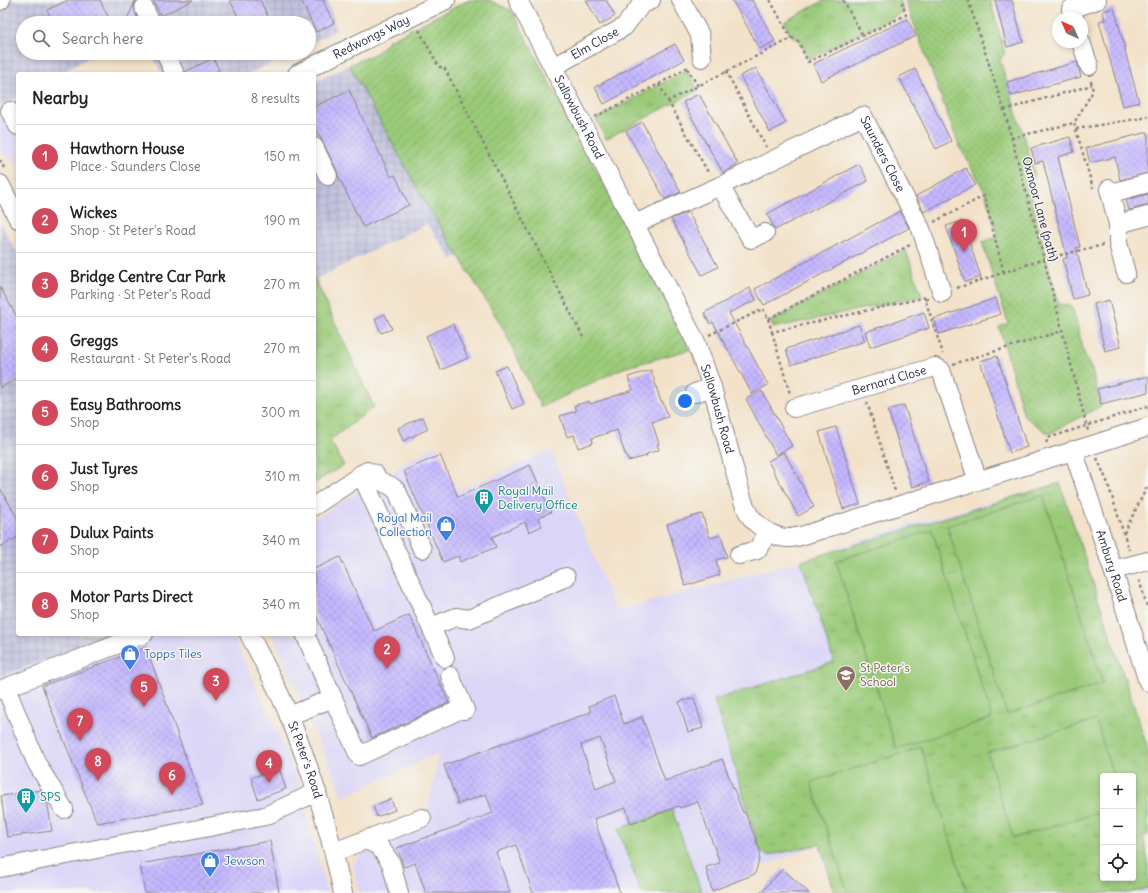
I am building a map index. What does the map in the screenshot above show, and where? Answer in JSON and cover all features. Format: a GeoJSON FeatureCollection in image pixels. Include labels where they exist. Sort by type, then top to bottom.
{"type":"FeatureCollection","features":[{"type":"Feature","properties":{"kind":"street","name":"Redwongs Way"},"geometry":{"type":"LineString","coordinates":[[301,72],[446,0]]}},
{"type":"Feature","properties":{"kind":"street","name":"Sallowbush Road"},"geometry":{"type":"LineString","coordinates":[[518,0],[696,342],[712,387],[743,501],[749,515],[768,532],[788,538],[801,536],[1148,426]]}},
{"type":"Feature","properties":{"kind":"street","name":"Elm Close"},"geometry":{"type":"LineString","coordinates":[[553,67],[624,27],[641,5],[651,0]]}},
{"type":"Feature","properties":{"kind":"street"},"geometry":{"type":"LineString","coordinates":[[681,0],[700,35],[694,63]]}},
{"type":"Feature","properties":{"kind":"street"},"geometry":{"type":"LineString","coordinates":[[1072,12],[1071,9],[1097,0]]}},
{"type":"Feature","properties":{"kind":"street"},"geometry":{"type":"LineString","coordinates":[[1083,48],[1089,66]]}},
{"type":"Feature","properties":{"kind":"street"},"geometry":{"type":"LineString","coordinates":[[168,60],[174,72]]}},
{"type":"Feature","properties":{"kind":"street","name":"Saunders Close"},"geometry":{"type":"LineString","coordinates":[[635,224],[719,187],[863,116],[922,233],[942,293]]}},
{"type":"Feature","properties":{"kind":"street"},"geometry":{"type":"LineString","coordinates":[[316,151],[328,176]]}},
{"type":"Feature","properties":{"kind":"street"},"geometry":{"type":"LineString","coordinates":[[1126,273],[1118,243],[1118,224],[1110,191],[1148,183]]}},
{"type":"Feature","properties":{"kind":"street"},"geometry":{"type":"LineString","coordinates":[[0,184],[16,212]]}},
{"type":"Feature","properties":{"kind":"street"},"geometry":{"type":"LineString","coordinates":[[719,187],[751,239],[765,233]]}},
{"type":"Feature","properties":{"kind":"street"},"geometry":{"type":"LineString","coordinates":[[1118,224],[1148,216]]}},
{"type":"Feature","properties":{"kind":"street","name":"Bernard Close"},"geometry":{"type":"LineString","coordinates":[[794,408],[935,366],[944,368],[978,480]]}},
{"type":"Feature","properties":{"kind":"street"},"geometry":{"type":"LineString","coordinates":[[695,393],[712,387]]}},
{"type":"Feature","properties":{"kind":"street","name":"Ambury Road"},"geometry":{"type":"LineString","coordinates":[[1074,450],[1148,682]]}},
{"type":"Feature","properties":{"kind":"street"},"geometry":{"type":"LineString","coordinates":[[316,505],[361,474],[367,471],[375,474],[378,480],[391,486],[397,491],[422,549]]}},
{"type":"Feature","properties":{"kind":"street"},"geometry":{"type":"LineString","coordinates":[[361,474],[445,658]]}},
{"type":"Feature","properties":{"kind":"street"},"geometry":{"type":"LineString","coordinates":[[739,555],[758,550],[768,532]]}},
{"type":"Feature","properties":{"kind":"street"},"geometry":{"type":"LineString","coordinates":[[1113,570],[1141,563]]}},
{"type":"Feature","properties":{"kind":"street"},"geometry":{"type":"LineString","coordinates":[[431,627],[456,617],[469,619],[566,577]]}},
{"type":"Feature","properties":{"kind":"street"},"geometry":{"type":"LineString","coordinates":[[64,808],[36,762],[3,689],[139,636]]}},
{"type":"Feature","properties":{"kind":"street","name":"St Peter's Road"},"geometry":{"type":"LineString","coordinates":[[250,636],[289,716],[317,792],[334,852],[343,893]]}},
{"type":"Feature","properties":{"kind":"street"},"geometry":{"type":"LineString","coordinates":[[306,636],[359,756],[459,710],[465,710],[450,676]]}},
{"type":"Feature","properties":{"kind":"street"},"geometry":{"type":"LineString","coordinates":[[289,716],[333,698]]}},
{"type":"Feature","properties":{"kind":"street"},"geometry":{"type":"LineString","coordinates":[[0,868],[265,816],[317,792]]}},
{"type":"Feature","properties":{"kind":"street"},"geometry":{"type":"LineString","coordinates":[[334,852],[422,818]]}},
{"type":"Feature","properties":{"kind":"street"},"geometry":{"type":"LineString","coordinates":[[366,840],[379,846],[391,863],[399,893]]}},
{"type":"Feature","properties":{"kind":"path"},"geometry":{"type":"LineString","coordinates":[[770,0],[791,38],[798,41],[808,62],[906,15],[901,0]]}},
{"type":"Feature","properties":{"kind":"path"},"geometry":{"type":"LineString","coordinates":[[844,0],[863,36]]}},
{"type":"Feature","properties":{"kind":"path","name":"Oxmoor Lane (path)"},"geometry":{"type":"LineString","coordinates":[[968,0],[1004,110],[1092,445],[1107,481],[1124,533],[1141,563],[1148,609]]}},
{"type":"Feature","properties":{"kind":"path"},"geometry":{"type":"LineString","coordinates":[[412,17],[439,67],[444,67],[583,337]]}},
{"type":"Feature","properties":{"kind":"path"},"geometry":{"type":"LineString","coordinates":[[668,102],[791,38]]}},
{"type":"Feature","properties":{"kind":"path"},"geometry":{"type":"LineString","coordinates":[[583,123],[659,84],[694,63],[698,86]]}},
{"type":"Feature","properties":{"kind":"path"},"geometry":{"type":"LineString","coordinates":[[1011,138],[1074,123],[1093,91],[1089,66]]}},
{"type":"Feature","properties":{"kind":"path"},"geometry":{"type":"LineString","coordinates":[[726,71],[774,160]]}},
{"type":"Feature","properties":{"kind":"path"},"geometry":{"type":"LineString","coordinates":[[659,84],[668,102],[719,187]]}},
{"type":"Feature","properties":{"kind":"path"},"geometry":{"type":"LineString","coordinates":[[1004,110],[1092,85]]}},
{"type":"Feature","properties":{"kind":"path"},"geometry":{"type":"LineString","coordinates":[[1076,129],[1148,117]]}},
{"type":"Feature","properties":{"kind":"path"},"geometry":{"type":"LineString","coordinates":[[1074,123],[1094,191],[1110,191]]}},
{"type":"Feature","properties":{"kind":"path"},"geometry":{"type":"LineString","coordinates":[[696,342],[763,309],[768,319],[922,233],[984,196],[1004,273]]}},
{"type":"Feature","properties":{"kind":"path"},"geometry":{"type":"LineString","coordinates":[[942,293],[925,299],[944,368],[1062,331]]}},
{"type":"Feature","properties":{"kind":"path"},"geometry":{"type":"LineString","coordinates":[[772,332],[794,408]]}},
{"type":"Feature","properties":{"kind":"path"},"geometry":{"type":"LineString","coordinates":[[862,388],[900,505]]}},
{"type":"Feature","properties":{"kind":"path"},"geometry":{"type":"LineString","coordinates":[[1038,462],[1048,438],[1148,406]]}},
{"type":"Feature","properties":{"kind":"path"},"geometry":{"type":"LineString","coordinates":[[1124,533],[1148,485]]}},
{"type":"Feature","properties":{"kind":"shaded area"},"geometry":{"type":"Polygon","coordinates":[[[0,0],[327,0],[337,30],[316,40],[316,16],[16,16],[16,60],[84,60],[62,72],[16,72],[16,97],[0,106],[0,0]]]}},
{"type":"Feature","properties":{"kind":"shaded area"},"geometry":{"type":"Polygon","coordinates":[[[155,60],[277,60],[253,72],[161,72],[155,60]]]}},
{"type":"Feature","properties":{"kind":"shaded area"},"geometry":{"type":"Polygon","coordinates":[[[349,65],[459,256],[452,259],[427,224],[316,279],[316,81],[349,65]]]}},
{"type":"Feature","properties":{"kind":"shaded area"},"geometry":{"type":"Polygon","coordinates":[[[16,97],[16,163],[0,151],[0,106],[16,97]]]}},
{"type":"Feature","properties":{"kind":"shaded area"},"geometry":{"type":"Polygon","coordinates":[[[0,223],[16,251],[16,636],[110,636],[0,676],[0,223]]]}},
{"type":"Feature","properties":{"kind":"shaded area"},"geometry":{"type":"Polygon","coordinates":[[[316,279],[367,393],[319,421],[344,465],[316,482],[316,279]]]}},
{"type":"Feature","properties":{"kind":"shaded area","name":"St Peter's School"},"geometry":{"type":"Polygon","coordinates":[[[433,446],[437,447],[458,491],[551,450],[616,611],[801,561],[902,527],[1060,483],[1148,745],[1148,835],[1143,837],[1148,859],[1148,893],[835,893],[820,844],[708,887],[711,893],[360,893],[353,866],[359,856],[431,821],[427,811],[439,753],[343,797],[273,636],[316,636],[316,518],[359,491],[389,476],[399,467],[433,446]]]}},
{"type":"Feature","properties":{"kind":"shaded area"},"geometry":{"type":"Polygon","coordinates":[[[110,636],[233,636],[290,761],[300,788],[327,893],[0,893],[0,676],[110,636]]]}},
{"type":"Feature","properties":{"kind":"green space"},"geometry":{"type":"Polygon","coordinates":[[[469,0],[489,0],[512,11],[579,139],[676,318],[689,350],[623,368],[541,407],[503,328],[422,197],[349,65],[378,52],[389,40],[469,0]]]}},
{"type":"Feature","properties":{"kind":"green space"},"geometry":{"type":"Polygon","coordinates":[[[825,0],[900,0],[904,12],[809,59],[800,41],[791,35],[784,22],[825,0]]]}},
{"type":"Feature","properties":{"kind":"green space"},"geometry":{"type":"Polygon","coordinates":[[[905,0],[990,0],[1005,53],[1000,60],[1035,175],[1027,182],[1046,260],[1059,304],[1072,306],[1085,356],[1092,370],[1101,406],[1049,434],[1024,416],[999,327],[1008,323],[982,242],[998,237],[985,192],[958,143],[905,0]]]}},
{"type":"Feature","properties":{"kind":"green space"},"geometry":{"type":"Polygon","coordinates":[[[687,70],[698,90],[606,139],[596,119],[687,70]]]}},
{"type":"Feature","properties":{"kind":"green space"},"geometry":{"type":"Polygon","coordinates":[[[906,250],[922,296],[773,328],[771,321],[906,250]]]}},
{"type":"Feature","properties":{"kind":"green space"},"geometry":{"type":"Polygon","coordinates":[[[316,281],[374,407],[330,440],[344,465],[316,482],[316,281]]]}},
{"type":"Feature","properties":{"kind":"green space"},"geometry":{"type":"Polygon","coordinates":[[[1060,483],[1148,749],[1148,835],[1143,837],[1148,859],[1148,888],[1130,893],[835,893],[820,844],[767,856],[760,850],[714,700],[834,662],[801,561],[1060,483]]]}},
{"type":"Feature","properties":{"kind":"green space"},"geometry":{"type":"Polygon","coordinates":[[[1043,495],[1103,683],[1007,714],[947,526],[1043,495]]]}},
{"type":"Feature","properties":{"kind":"green space"},"geometry":{"type":"Polygon","coordinates":[[[932,530],[992,718],[896,749],[836,561],[932,530]]]}},
{"type":"Feature","properties":{"kind":"green space"},"geometry":{"type":"Polygon","coordinates":[[[1096,720],[1112,773],[1100,773],[1100,812],[1013,838],[987,753],[1096,720]]]}},
{"type":"Feature","properties":{"kind":"green space"},"geometry":{"type":"Polygon","coordinates":[[[921,747],[967,893],[848,893],[811,782],[921,747]]]}},
{"type":"Feature","properties":{"kind":"green space"},"geometry":{"type":"Polygon","coordinates":[[[672,810],[702,893],[641,893],[618,829],[672,810]]]}},
{"type":"Feature","properties":{"kind":"building"},"geometry":{"type":"Polygon","coordinates":[[[68,0],[100,0],[108,16],[50,16],[47,10],[68,0]]]}},
{"type":"Feature","properties":{"kind":"building"},"geometry":{"type":"Polygon","coordinates":[[[153,0],[193,0],[161,16],[153,0]]]}},
{"type":"Feature","properties":{"kind":"building"},"geometry":{"type":"Polygon","coordinates":[[[230,0],[260,0],[268,16],[238,16],[230,0]]]}},
{"type":"Feature","properties":{"kind":"building"},"geometry":{"type":"Polygon","coordinates":[[[301,0],[324,0],[334,23],[316,32],[316,16],[308,16],[301,0]]]}},
{"type":"Feature","properties":{"kind":"building"},"geometry":{"type":"Polygon","coordinates":[[[586,0],[606,0],[615,16],[600,25],[586,0]]]}},
{"type":"Feature","properties":{"kind":"building"},"geometry":{"type":"Polygon","coordinates":[[[732,0],[752,0],[775,41],[760,49],[732,0]]]}},
{"type":"Feature","properties":{"kind":"building"},"geometry":{"type":"Polygon","coordinates":[[[995,0],[1012,0],[1023,42],[1007,47],[995,0]]]}},
{"type":"Feature","properties":{"kind":"building"},"geometry":{"type":"Polygon","coordinates":[[[135,2],[134,7],[137,16],[128,16],[135,2]]]}},
{"type":"Feature","properties":{"kind":"building"},"geometry":{"type":"Polygon","coordinates":[[[1114,8],[1139,102],[1123,106],[1099,21],[1105,20],[1103,11],[1114,8]]]}},
{"type":"Feature","properties":{"kind":"building"},"geometry":{"type":"Polygon","coordinates":[[[907,19],[916,36],[821,81],[813,64],[907,19]]]}},
{"type":"Feature","properties":{"kind":"building"},"geometry":{"type":"Polygon","coordinates":[[[675,44],[684,60],[604,104],[595,87],[675,44]]]}},
{"type":"Feature","properties":{"kind":"building"},"geometry":{"type":"Polygon","coordinates":[[[209,60],[214,60],[219,70],[215,72],[185,72],[209,60]]]}},
{"type":"Feature","properties":{"kind":"building"},"geometry":{"type":"Polygon","coordinates":[[[1077,62],[1081,77],[1011,96],[1007,82],[1077,62]]]}},
{"type":"Feature","properties":{"kind":"building"},"geometry":{"type":"Polygon","coordinates":[[[756,68],[786,123],[770,132],[740,76],[756,68]]]}},
{"type":"Feature","properties":{"kind":"building"},"geometry":{"type":"Polygon","coordinates":[[[915,69],[951,141],[936,149],[899,77],[915,69]]]}},
{"type":"Feature","properties":{"kind":"building"},"geometry":{"type":"Polygon","coordinates":[[[349,90],[391,177],[395,175],[409,205],[363,227],[316,128],[316,106],[349,90]]]}},
{"type":"Feature","properties":{"kind":"building"},"geometry":{"type":"Polygon","coordinates":[[[699,94],[738,164],[723,173],[683,102],[699,94]]]}},
{"type":"Feature","properties":{"kind":"building"},"geometry":{"type":"Polygon","coordinates":[[[642,122],[681,192],[665,199],[626,131],[642,122]]]}},
{"type":"Feature","properties":{"kind":"building"},"geometry":{"type":"Polygon","coordinates":[[[1148,132],[1148,173],[1120,180],[1115,157],[1090,163],[1086,148],[1148,132]]]}},
{"type":"Feature","properties":{"kind":"building"},"geometry":{"type":"Polygon","coordinates":[[[1070,137],[1074,152],[1058,157],[1080,247],[1076,248],[1088,295],[1073,299],[1063,259],[1067,258],[1043,161],[1035,163],[1031,148],[1070,137]]]}},
{"type":"Feature","properties":{"kind":"building"},"geometry":{"type":"Polygon","coordinates":[[[859,164],[868,181],[775,230],[767,214],[859,164]]]}},
{"type":"Feature","properties":{"kind":"building"},"geometry":{"type":"Polygon","coordinates":[[[966,168],[975,185],[924,212],[916,196],[966,168]]]}},
{"type":"Feature","properties":{"kind":"building"},"geometry":{"type":"Polygon","coordinates":[[[1148,194],[1148,205],[1129,210],[1126,200],[1148,194]]]}},
{"type":"Feature","properties":{"kind":"building"},"geometry":{"type":"Polygon","coordinates":[[[900,211],[909,228],[764,305],[755,289],[900,211]]]}},
{"type":"Feature","properties":{"kind":"building"},"geometry":{"type":"Polygon","coordinates":[[[688,212],[718,267],[702,275],[671,219],[688,212]]]}},
{"type":"Feature","properties":{"kind":"building"},"geometry":{"type":"Polygon","coordinates":[[[962,221],[981,277],[965,282],[946,226],[962,221]]]}},
{"type":"Feature","properties":{"kind":"building"},"geometry":{"type":"Polygon","coordinates":[[[0,287],[16,315],[16,379],[0,388],[0,287]]]}},
{"type":"Feature","properties":{"kind":"building"},"geometry":{"type":"Polygon","coordinates":[[[750,288],[756,300],[729,313],[768,385],[752,394],[713,322],[710,324],[704,313],[750,288]]]}},
{"type":"Feature","properties":{"kind":"building"},"geometry":{"type":"Polygon","coordinates":[[[996,298],[1001,314],[939,334],[934,319],[996,298]]]}},
{"type":"Feature","properties":{"kind":"building"},"geometry":{"type":"Polygon","coordinates":[[[1109,300],[1121,347],[1105,351],[1094,304],[1109,300]]]}},
{"type":"Feature","properties":{"kind":"building"},"geometry":{"type":"Polygon","coordinates":[[[924,312],[929,328],[870,347],[865,332],[924,312]]]}},
{"type":"Feature","properties":{"kind":"building"},"geometry":{"type":"Polygon","coordinates":[[[385,314],[392,329],[381,333],[375,319],[385,314]]]}},
{"type":"Feature","properties":{"kind":"building"},"geometry":{"type":"Polygon","coordinates":[[[453,324],[468,358],[441,370],[426,336],[453,324]]]}},
{"type":"Feature","properties":{"kind":"building"},"geometry":{"type":"Polygon","coordinates":[[[859,325],[865,341],[791,365],[786,349],[859,325]]]}},
{"type":"Feature","properties":{"kind":"building"},"geometry":{"type":"Polygon","coordinates":[[[997,356],[1027,447],[1010,453],[980,361],[997,356]]]}},
{"type":"Feature","properties":{"kind":"building"},"geometry":{"type":"Polygon","coordinates":[[[507,366],[524,404],[512,409],[495,371],[507,366]]]}},
{"type":"Feature","properties":{"kind":"building"},"geometry":{"type":"Polygon","coordinates":[[[651,370],[661,402],[663,402],[668,417],[652,422],[659,444],[657,444],[659,450],[646,454],[647,456],[628,461],[617,430],[592,438],[593,443],[578,448],[574,435],[567,437],[560,416],[576,411],[574,406],[589,401],[590,404],[633,390],[628,377],[651,370]]]}},
{"type":"Feature","properties":{"kind":"building"},"geometry":{"type":"Polygon","coordinates":[[[1148,376],[1148,392],[1101,404],[1097,389],[1148,376]]]}},
{"type":"Feature","properties":{"kind":"building"},"geometry":{"type":"Polygon","coordinates":[[[762,391],[792,446],[776,455],[746,399],[762,391]]]}},
{"type":"Feature","properties":{"kind":"building"},"geometry":{"type":"Polygon","coordinates":[[[904,405],[929,482],[912,487],[888,410],[904,405]]]}},
{"type":"Feature","properties":{"kind":"building"},"geometry":{"type":"Polygon","coordinates":[[[423,417],[428,429],[403,441],[398,428],[423,417]]]}},
{"type":"Feature","properties":{"kind":"building"},"geometry":{"type":"Polygon","coordinates":[[[836,427],[860,504],[843,509],[819,432],[836,427]]]}},
{"type":"Feature","properties":{"kind":"building"},"geometry":{"type":"Polygon","coordinates":[[[784,452],[814,507],[798,516],[768,461],[784,452]]]}},
{"type":"Feature","properties":{"kind":"building","name":"Royal Mail Delivery Office"},"geometry":{"type":"Polygon","coordinates":[[[440,455],[458,497],[530,465],[551,512],[538,518],[542,526],[529,532],[525,522],[492,537],[496,547],[460,562],[458,556],[443,562],[404,471],[440,455]]]}},
{"type":"Feature","properties":{"kind":"building"},"geometry":{"type":"Polygon","coordinates":[[[0,488],[16,516],[16,538],[0,547],[0,488]]]}},
{"type":"Feature","properties":{"kind":"building"},"geometry":{"type":"Polygon","coordinates":[[[702,514],[710,538],[721,535],[727,557],[716,560],[720,575],[685,586],[667,524],[702,514]]]}},
{"type":"Feature","properties":{"kind":"building"},"geometry":{"type":"Polygon","coordinates":[[[340,557],[374,631],[409,615],[449,703],[372,738],[316,615],[316,568],[340,557]]]}},
{"type":"Feature","properties":{"kind":"building"},"geometry":{"type":"Polygon","coordinates":[[[146,647],[203,805],[97,823],[42,686],[146,647]]]}},
{"type":"Feature","properties":{"kind":"building"},"geometry":{"type":"Polygon","coordinates":[[[614,696],[624,724],[642,717],[665,781],[722,759],[743,813],[745,812],[760,850],[755,874],[712,891],[706,867],[720,863],[698,802],[680,808],[679,806],[631,824],[626,808],[594,819],[620,893],[533,893],[516,845],[496,852],[510,893],[426,893],[415,863],[404,867],[397,848],[493,813],[486,794],[458,804],[444,765],[591,712],[589,706],[614,696]],[[600,738],[581,745],[596,789],[616,781],[600,738]]]}},
{"type":"Feature","properties":{"kind":"building"},"geometry":{"type":"Polygon","coordinates":[[[694,698],[703,728],[688,732],[679,702],[694,698]]]}},
{"type":"Feature","properties":{"kind":"building"},"geometry":{"type":"Polygon","coordinates":[[[279,768],[286,789],[258,799],[251,778],[279,768]]]}},
{"type":"Feature","properties":{"kind":"building","name":"SPS"},"geometry":{"type":"Polygon","coordinates":[[[41,790],[47,800],[52,831],[7,837],[1,796],[41,790]]]}},
{"type":"Feature","properties":{"kind":"building"},"geometry":{"type":"Polygon","coordinates":[[[391,799],[395,810],[377,817],[373,806],[391,799]]]}},
{"type":"Feature","properties":{"kind":"building","name":"Jewson"},"geometry":{"type":"Polygon","coordinates":[[[270,841],[279,893],[145,893],[140,864],[270,841]]]}},
{"type":"Feature","properties":{"kind":"building"},"geometry":{"type":"Polygon","coordinates":[[[783,869],[809,893],[760,893],[783,869]]]}},
{"type":"Feature","properties":{"kind":"place","name":"Hawthorn House"},"geometry":{"type":"Point","coordinates":[964,252]}},
{"type":"Feature","properties":{"kind":"place","name":"Royal Mail Delivery Office"},"geometry":{"type":"Point","coordinates":[484,515]}},
{"type":"Feature","properties":{"kind":"place","name":"Royal Mail Collection"},"geometry":{"type":"Point","coordinates":[446,542]}},
{"type":"Feature","properties":{"kind":"place","name":"Wickes"},"geometry":{"type":"Point","coordinates":[387,669]}},
{"type":"Feature","properties":{"kind":"place","name":"Topps Tiles"},"geometry":{"type":"Point","coordinates":[130,671]}},
{"type":"Feature","properties":{"kind":"place","name":"St Peter's School"},"geometry":{"type":"Point","coordinates":[846,692]}},
{"type":"Feature","properties":{"kind":"place","name":"Bridge Centre Car Park"},"geometry":{"type":"Point","coordinates":[216,701]}},
{"type":"Feature","properties":{"kind":"place","name":"Easy Bathrooms"},"geometry":{"type":"Point","coordinates":[144,707]}},
{"type":"Feature","properties":{"kind":"place","name":"Dulux Paints"},"geometry":{"type":"Point","coordinates":[80,741]}},
{"type":"Feature","properties":{"kind":"place","name":"Motor Parts Direct"},"geometry":{"type":"Point","coordinates":[98,781]}},
{"type":"Feature","properties":{"kind":"place","name":"Greggs"},"geometry":{"type":"Point","coordinates":[269,783]}},
{"type":"Feature","properties":{"kind":"place","name":"Just Tyres"},"geometry":{"type":"Point","coordinates":[172,795]}},
{"type":"Feature","properties":{"kind":"place","name":"SPS"},"geometry":{"type":"Point","coordinates":[26,814]}},
{"type":"Feature","properties":{"kind":"place","name":"Jewson"},"geometry":{"type":"Point","coordinates":[210,878]}}]}
